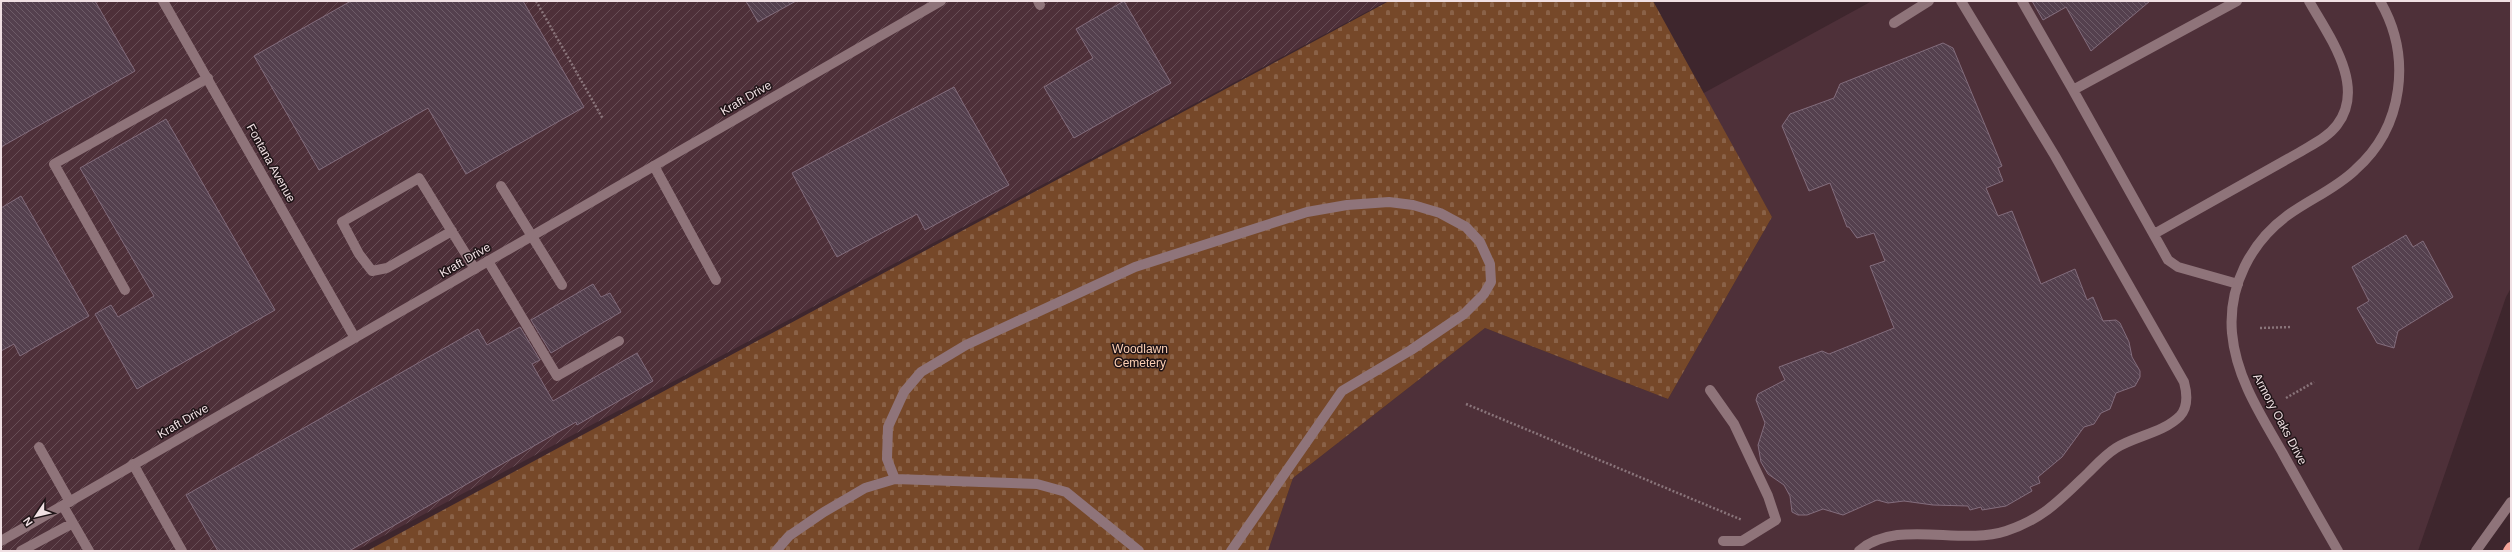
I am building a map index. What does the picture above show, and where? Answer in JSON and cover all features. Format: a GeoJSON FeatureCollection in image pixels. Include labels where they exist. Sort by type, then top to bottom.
{"type":"FeatureCollection","features":[{"type":"Feature","properties":{"kind":"street","name":"Fontana Avenue"},"geometry":{"type":"LineString","coordinates":[[163,1],[355,338]]}},
{"type":"Feature","properties":{"kind":"street","name":"Kraft Drive"},"geometry":{"type":"LineString","coordinates":[[1,541],[941,1]]}},
{"type":"Feature","properties":{"kind":"street"},"geometry":{"type":"LineString","coordinates":[[1894,23],[1929,1]]}},
{"type":"Feature","properties":{"kind":"street"},"geometry":{"type":"LineString","coordinates":[[1859,551],[1872,542],[1890,536],[1986,536],[2028,523],[2053,507],[2114,450],[2172,422],[2181,415],[2186,405],[2187,394],[2184,382],[2055,156],[1961,1]]}},
{"type":"Feature","properties":{"kind":"street"},"geometry":{"type":"LineString","coordinates":[[2022,1],[2172,265],[2238,284]]}},
{"type":"Feature","properties":{"kind":"street"},"geometry":{"type":"LineString","coordinates":[[2073,90],[2237,1]]}},
{"type":"Feature","properties":{"kind":"street"},"geometry":{"type":"LineString","coordinates":[[2154,234],[2321,140],[2337,126],[2342,118],[2346,103],[2346,74],[2340,56],[2309,1]]}},
{"type":"Feature","properties":{"kind":"street","name":"Armory Oaks Drive"},"geometry":{"type":"LineString","coordinates":[[2338,551],[2258,409],[2238,367],[2232,331],[2232,311],[2238,284],[2249,257],[2272,228],[2355,170],[2367,158],[2383,135],[2398,92],[2399,62],[2394,34],[2380,1]]}},
{"type":"Feature","properties":{"kind":"street"},"geometry":{"type":"LineString","coordinates":[[125,290],[54,164],[208,78]]}},
{"type":"Feature","properties":{"kind":"street"},"geometry":{"type":"LineString","coordinates":[[654,166],[716,280]]}},
{"type":"Feature","properties":{"kind":"street"},"geometry":{"type":"LineString","coordinates":[[452,231],[387,268],[372,271],[359,254],[342,222],[419,178],[452,231],[475,269]]}},
{"type":"Feature","properties":{"kind":"street"},"geometry":{"type":"LineString","coordinates":[[501,186],[562,285]]}},
{"type":"Feature","properties":{"kind":"street"},"geometry":{"type":"LineString","coordinates":[[895,479],[887,459],[888,427],[904,392],[921,372],[966,344],[1135,267],[1307,212],[1347,205],[1383,202],[1414,206],[1440,213],[1466,227],[1480,242],[1490,264],[1491,282],[1479,301],[1444,328],[1342,391],[1230,551]]}},
{"type":"Feature","properties":{"kind":"street"},"geometry":{"type":"LineString","coordinates":[[488,261],[557,376],[619,341]]}},
{"type":"Feature","properties":{"kind":"street"},"geometry":{"type":"LineString","coordinates":[[1710,390],[1734,424],[1768,496],[1776,520],[1742,540],[1723,541]]}},
{"type":"Feature","properties":{"kind":"street"},"geometry":{"type":"LineString","coordinates":[[39,448],[66,504],[73,523],[89,551]]}},
{"type":"Feature","properties":{"kind":"street"},"geometry":{"type":"LineString","coordinates":[[133,464],[182,551]]}},
{"type":"Feature","properties":{"kind":"street"},"geometry":{"type":"LineString","coordinates":[[776,551],[789,536],[824,512],[865,488],[895,479],[1037,484],[1066,492],[1139,551]]}},
{"type":"Feature","properties":{"kind":"street"},"geometry":{"type":"LineString","coordinates":[[2476,551],[2511,502]]}},
{"type":"Feature","properties":{"kind":"street"},"geometry":{"type":"LineString","coordinates":[[21,551],[73,523]]}},
{"type":"Feature","properties":{"kind":"path"},"geometry":{"type":"LineString","coordinates":[[536,1],[603,119]]}},
{"type":"Feature","properties":{"kind":"path"},"geometry":{"type":"LineString","coordinates":[[2260,328],[2292,327]]}},
{"type":"Feature","properties":{"kind":"path"},"geometry":{"type":"LineString","coordinates":[[2286,398],[2314,382]]}},
{"type":"Feature","properties":{"kind":"path"},"geometry":{"type":"LineString","coordinates":[[1466,404],[1742,520]]}},
{"type":"Feature","properties":{"kind":"shaded area"},"geometry":{"type":"Polygon","coordinates":[[[1,1],[1387,1],[355,551],[1,551],[1,1]]]}},
{"type":"Feature","properties":{"kind":"shaded area"},"geometry":{"type":"Polygon","coordinates":[[[1872,1],[2511,1],[2511,288],[2506,297],[2418,551],[1268,551],[1293,478],[1485,328],[1668,399],[1772,217],[1702,94],[1872,1]]]}},
{"type":"Feature","properties":{"kind":"green space","name":"Woodlawn Cemetery"},"geometry":{"type":"Polygon","coordinates":[[[1389,1],[1653,1],[1772,217],[1668,399],[1485,328],[1293,478],[1268,551],[367,551],[1389,1]]]}},
{"type":"Feature","properties":{"kind":"building"},"geometry":{"type":"Polygon","coordinates":[[[1,1],[95,1],[135,71],[1,147],[1,1]]]}},
{"type":"Feature","properties":{"kind":"building"},"geometry":{"type":"Polygon","coordinates":[[[351,1],[523,1],[584,107],[466,174],[428,108],[319,170],[254,56],[351,1]]]}},
{"type":"Feature","properties":{"kind":"building"},"geometry":{"type":"Polygon","coordinates":[[[746,1],[796,1],[758,22],[746,1]]]}},
{"type":"Feature","properties":{"kind":"building"},"geometry":{"type":"Polygon","coordinates":[[[1124,1],[1171,83],[1074,138],[1044,87],[1093,58],[1076,29],[1124,1]]]}},
{"type":"Feature","properties":{"kind":"building"},"geometry":{"type":"Polygon","coordinates":[[[2032,1],[2150,1],[2091,51],[2066,7],[2043,20],[2032,1]]]}},
{"type":"Feature","properties":{"kind":"building"},"geometry":{"type":"Polygon","coordinates":[[[1943,43],[1953,48],[2002,166],[1998,168],[2003,181],[1986,188],[1998,216],[2012,211],[2041,284],[2075,269],[2087,300],[2093,297],[2103,321],[2116,320],[2120,323],[2129,342],[2132,357],[2140,371],[2140,377],[2135,386],[2116,393],[2110,409],[2101,413],[2094,424],[2084,427],[2062,457],[2038,477],[2040,483],[2030,487],[2032,491],[2006,506],[1982,510],[1981,507],[1970,510],[1968,506],[1933,505],[1904,501],[1888,503],[1877,500],[1843,515],[1823,509],[1807,515],[1798,515],[1792,512],[1790,496],[1784,485],[1768,474],[1761,462],[1758,445],[1765,423],[1756,400],[1758,394],[1785,380],[1779,367],[1822,351],[1829,354],[1894,328],[1870,266],[1885,261],[1874,233],[1857,238],[1849,227],[1847,227],[1830,183],[1809,191],[1782,126],[1790,114],[1834,98],[1840,84],[1943,43]]]}},
{"type":"Feature","properties":{"kind":"building"},"geometry":{"type":"Polygon","coordinates":[[[954,87],[1009,185],[925,230],[917,214],[837,257],[792,173],[954,87]]]}},
{"type":"Feature","properties":{"kind":"building"},"geometry":{"type":"Polygon","coordinates":[[[166,119],[275,310],[137,389],[95,314],[111,305],[118,317],[154,296],[80,168],[166,119]]]}},
{"type":"Feature","properties":{"kind":"building"},"geometry":{"type":"Polygon","coordinates":[[[21,196],[89,316],[20,356],[14,344],[1,351],[1,208],[21,196]]]}},
{"type":"Feature","properties":{"kind":"building"},"geometry":{"type":"Polygon","coordinates":[[[2406,235],[2413,247],[2423,241],[2453,297],[2398,331],[2394,348],[2377,343],[2357,308],[2369,301],[2352,267],[2406,235]]]}},
{"type":"Feature","properties":{"kind":"building"},"geometry":{"type":"Polygon","coordinates":[[[593,284],[601,297],[610,293],[621,312],[551,353],[531,320],[593,284]]]}},
{"type":"Feature","properties":{"kind":"building"},"geometry":{"type":"Polygon","coordinates":[[[520,327],[540,360],[532,364],[553,401],[637,353],[653,381],[577,425],[576,422],[349,551],[218,551],[186,495],[478,329],[487,345],[520,327]]]}}]}
